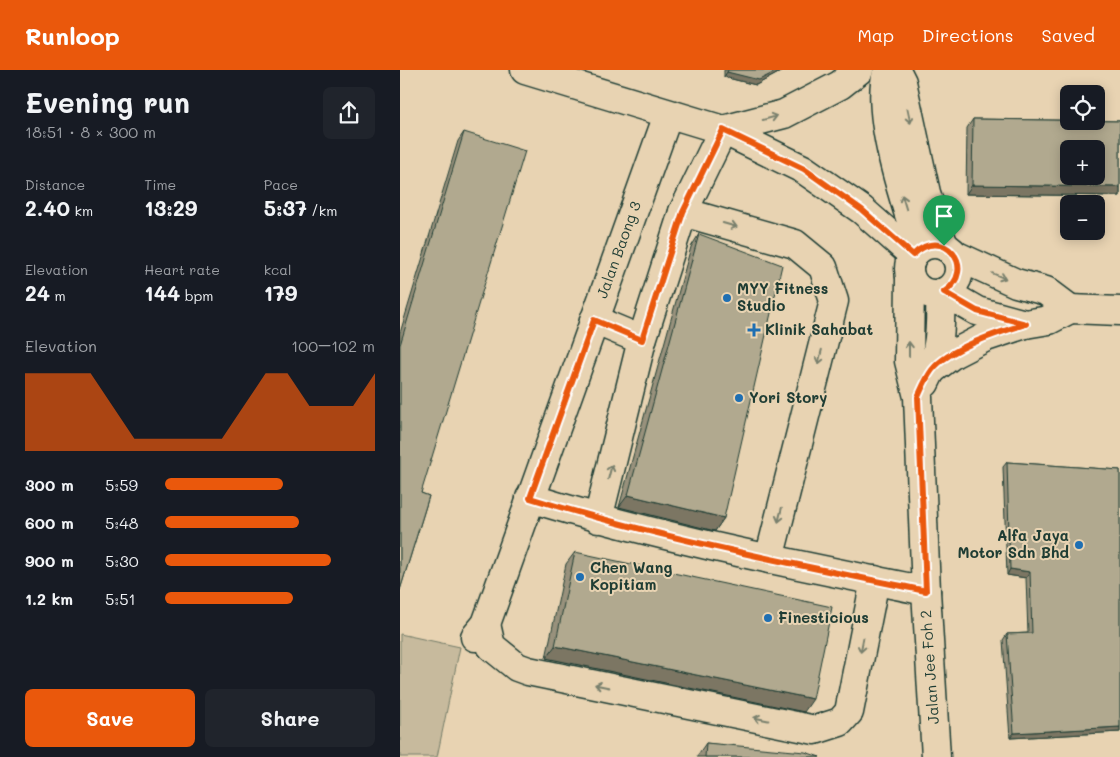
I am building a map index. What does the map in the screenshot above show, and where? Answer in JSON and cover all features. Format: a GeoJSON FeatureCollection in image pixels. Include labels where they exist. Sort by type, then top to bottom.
{"type":"FeatureCollection","features":[{"type":"Feature","properties":{"kind":"street"},"geometry":{"type":"LineString","coordinates":[[525,70],[668,115],[723,130],[804,169],[928,256],[1046,291],[1070,309]]}},
{"type":"Feature","properties":{"kind":"street"},"geometry":{"type":"LineString","coordinates":[[598,519],[642,340],[683,212],[723,130],[784,114],[840,85],[859,70]]}},
{"type":"Feature","properties":{"kind":"street"},"geometry":{"type":"LineString","coordinates":[[888,70],[883,83],[888,125],[902,197],[928,256]]}},
{"type":"Feature","properties":{"kind":"street"},"geometry":{"type":"LineString","coordinates":[[896,70],[902,82],[926,193],[928,256],[918,289],[925,292],[942,293],[977,311],[1026,324]]}},
{"type":"Feature","properties":{"kind":"street","name":"Jalan Baong 3"},"geometry":{"type":"LineString","coordinates":[[668,115],[480,631],[490,646],[517,667],[528,671],[815,730],[840,722],[849,712],[874,580]]}},
{"type":"Feature","properties":{"kind":"street"},"geometry":{"type":"LineString","coordinates":[[683,212],[795,244],[823,267],[834,301],[770,559]]}},
{"type":"Feature","properties":{"kind":"street"},"geometry":{"type":"LineString","coordinates":[[928,256],[958,262],[958,277],[955,283],[942,293]]}},
{"type":"Feature","properties":{"kind":"street","name":"Jalan Jee Foh 2"},"geometry":{"type":"LineString","coordinates":[[928,256],[909,361],[918,397],[926,591],[936,757]]}},
{"type":"Feature","properties":{"kind":"street"},"geometry":{"type":"LineString","coordinates":[[918,397],[933,369],[941,328],[942,293]]}},
{"type":"Feature","properties":{"kind":"street"},"geometry":{"type":"LineString","coordinates":[[933,369],[953,354],[986,337],[1026,324],[1049,320],[1070,309],[1120,311]]}},
{"type":"Feature","properties":{"kind":"street"},"geometry":{"type":"LineString","coordinates":[[594,320],[642,340]]}},
{"type":"Feature","properties":{"kind":"street"},"geometry":{"type":"LineString","coordinates":[[530,498],[598,519],[770,559],[926,591]]}},
{"type":"Feature","properties":{"kind":"shaded area"},"geometry":{"type":"Polygon","coordinates":[[[400,634],[460,647],[437,757],[400,757],[400,634]]]}},
{"type":"Feature","properties":{"kind":"building"},"geometry":{"type":"Polygon","coordinates":[[[728,70],[779,70],[759,80],[727,72],[728,70]]]}},
{"type":"Feature","properties":{"kind":"building"},"geometry":{"type":"Polygon","coordinates":[[[973,119],[1060,120],[1060,130],[1105,130],[1105,121],[1120,121],[1120,187],[972,185],[973,119]]]}},
{"type":"Feature","properties":{"kind":"building"},"geometry":{"type":"Polygon","coordinates":[[[464,132],[525,151],[421,493],[429,496],[400,590],[400,345],[464,132]]]}},
{"type":"Feature","properties":{"kind":"building"},"geometry":{"type":"Polygon","coordinates":[[[699,234],[782,265],[724,518],[628,495],[699,234]]]}},
{"type":"Feature","properties":{"kind":"building"},"geometry":{"type":"Polygon","coordinates":[[[1007,462],[1120,470],[1120,727],[1014,733],[1007,634],[1032,633],[1030,572],[1010,569],[1007,462]]]}},
{"type":"Feature","properties":{"kind":"building"},"geometry":{"type":"Polygon","coordinates":[[[575,552],[832,607],[813,699],[555,646],[575,552]]]}},
{"type":"Feature","properties":{"kind":"building"},"geometry":{"type":"Polygon","coordinates":[[[706,743],[805,752],[820,757],[705,757],[706,743]]]}},
{"type":"Feature","properties":{"kind":"place","name":"MYY Fitness Studio"},"geometry":{"type":"Point","coordinates":[727,298]}},
{"type":"Feature","properties":{"kind":"place","name":"Klinik Sahabat"},"geometry":{"type":"Point","coordinates":[754,330]}},
{"type":"Feature","properties":{"kind":"place","name":"Yori Story"},"geometry":{"type":"Point","coordinates":[739,398]}},
{"type":"Feature","properties":{"kind":"place","name":"Alfa Jaya Motor Sdn Bhd"},"geometry":{"type":"Point","coordinates":[1079,545]}},
{"type":"Feature","properties":{"kind":"place","name":"Chen Wang Kopitiam"},"geometry":{"type":"Point","coordinates":[580,577]}},
{"type":"Feature","properties":{"kind":"place","name":"Finesticious"},"geometry":{"type":"Point","coordinates":[768,618]}},
{"type":"Feature","properties":{"kind":"route"},"geometry":{"type":"LineString","coordinates":[[723,130],[804,169],[862,210],[913,255],[925,245],[938,244],[944,246],[955,255],[959,270],[955,283],[944,292],[977,311],[1026,324],[986,337],[953,354],[933,369],[918,397],[926,591],[770,559],[598,519],[530,498],[594,320],[642,340],[683,212],[723,130]]}}]}
